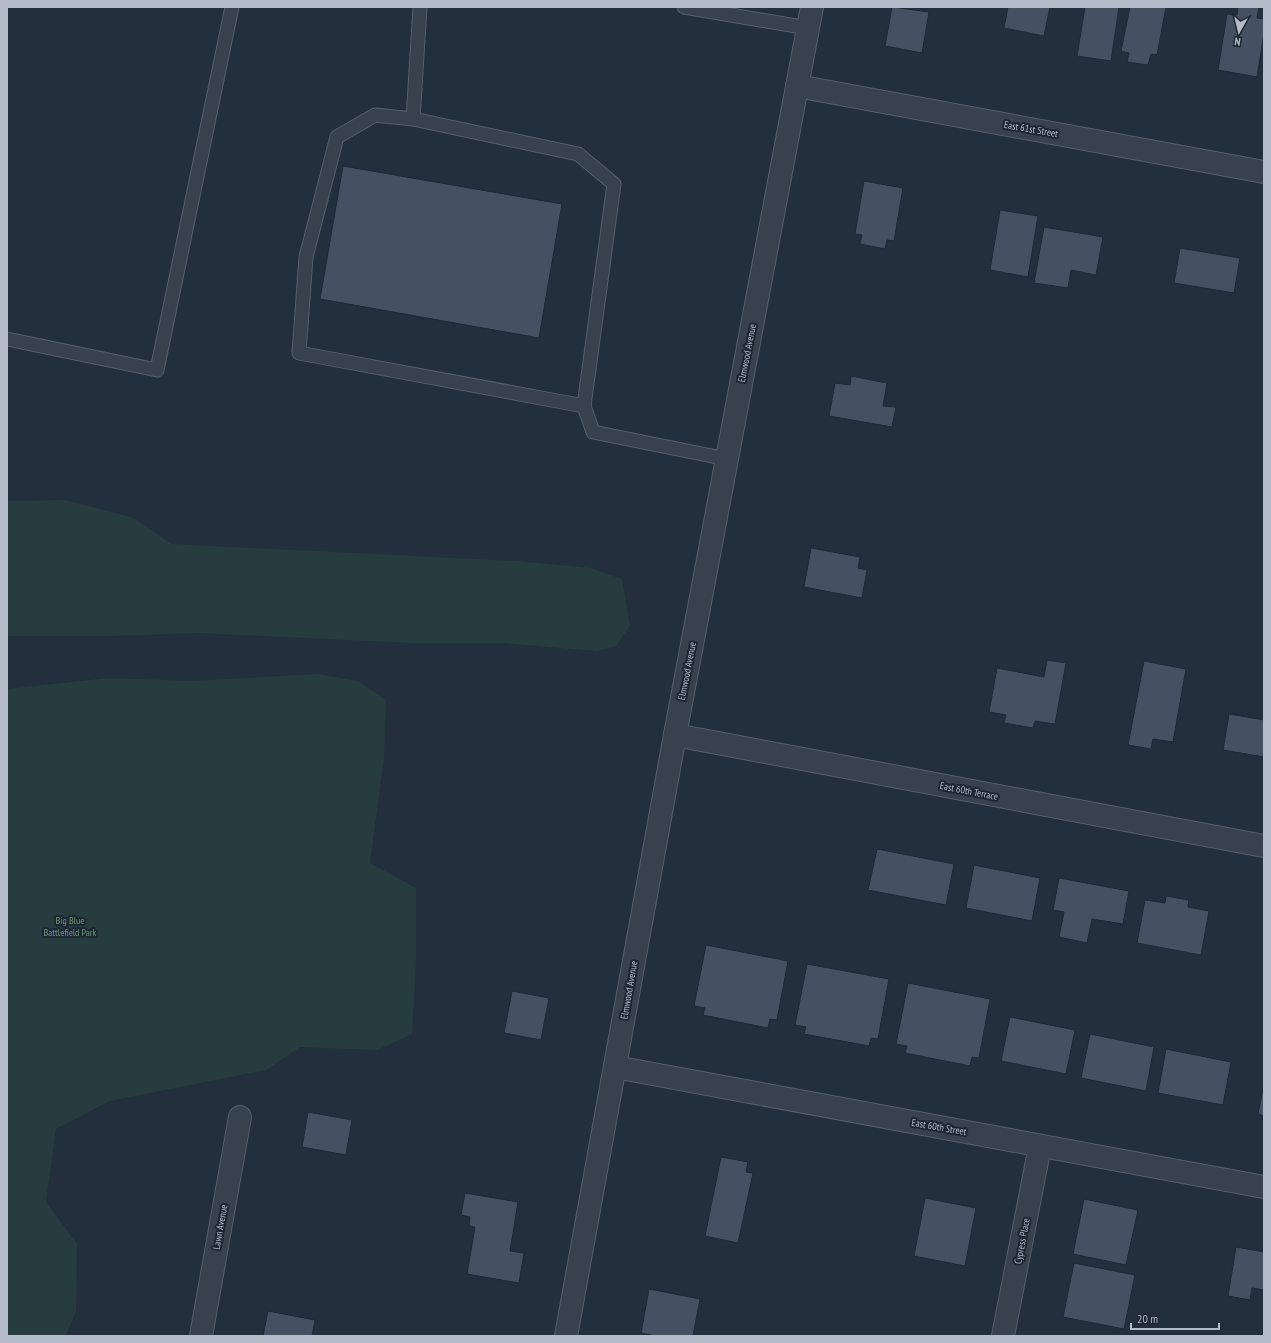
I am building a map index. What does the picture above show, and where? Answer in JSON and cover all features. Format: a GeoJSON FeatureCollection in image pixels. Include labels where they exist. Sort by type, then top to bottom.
{"type":"FeatureCollection","features":[{"type":"Feature","properties":{"kind":"street","name":"Elmwood Avenue"},"geometry":{"type":"LineString","coordinates":[[566,1336],[675,735],[812,7]]}},
{"type":"Feature","properties":{"kind":"street","name":"East 61st Street"},"geometry":{"type":"LineString","coordinates":[[797,86],[1264,172]]}},
{"type":"Feature","properties":{"kind":"street","name":"East 60th Terrace"},"geometry":{"type":"LineString","coordinates":[[675,735],[1264,846]]}},
{"type":"Feature","properties":{"kind":"street","name":"East 60th Street"},"geometry":{"type":"LineString","coordinates":[[614,1067],[1264,1187]]}},
{"type":"Feature","properties":{"kind":"street","name":"Lawn Avenue"},"geometry":{"type":"LineString","coordinates":[[201,1336],[240,1117]]}},
{"type":"Feature","properties":{"kind":"street","name":"Cypress Place"},"geometry":{"type":"LineString","coordinates":[[1003,1336],[1040,1146]]}},
{"type":"Feature","properties":{"kind":"lane"},"geometry":{"type":"LineString","coordinates":[[7,339],[157,370],[232,7]]}},
{"type":"Feature","properties":{"kind":"lane"},"geometry":{"type":"LineString","coordinates":[[413,120],[420,7]]}},
{"type":"Feature","properties":{"kind":"lane"},"geometry":{"type":"LineString","coordinates":[[690,7],[808,28]]}},
{"type":"Feature","properties":{"kind":"lane"},"geometry":{"type":"LineString","coordinates":[[584,406],[299,353],[306,257],[337,137],[375,115],[413,120],[578,154],[614,184],[584,406],[593,432],[727,459]]}},
{"type":"Feature","properties":{"kind":"green space"},"geometry":{"type":"Polygon","coordinates":[[[65,500],[134,518],[171,544],[517,561],[591,568],[622,579],[630,626],[616,646],[596,651],[503,643],[413,643],[198,633],[110,636],[7,636],[7,501],[65,500]]]}},
{"type":"Feature","properties":{"kind":"green space","name":"Big Blue Battlefield Park"},"geometry":{"type":"Polygon","coordinates":[[[317,674],[358,681],[386,700],[384,758],[370,863],[416,888],[416,962],[412,1034],[377,1050],[300,1047],[266,1070],[110,1101],[56,1129],[46,1202],[77,1244],[76,1311],[66,1336],[7,1336],[7,689],[109,678],[192,681],[317,674]]]}},
{"type":"Feature","properties":{"kind":"building"},"geometry":{"type":"Polygon","coordinates":[[[892,7],[929,12],[922,53],[885,46],[892,7]]]}},
{"type":"Feature","properties":{"kind":"building"},"geometry":{"type":"Polygon","coordinates":[[[1008,7],[1050,7],[1044,36],[1004,28],[1008,7]]]}},
{"type":"Feature","properties":{"kind":"building"},"geometry":{"type":"Polygon","coordinates":[[[1085,7],[1119,7],[1111,61],[1077,56],[1085,7]]]}},
{"type":"Feature","properties":{"kind":"building"},"geometry":{"type":"Polygon","coordinates":[[[1130,7],[1166,7],[1157,55],[1151,54],[1148,65],[1127,62],[1129,53],[1121,51],[1130,7]]]}},
{"type":"Feature","properties":{"kind":"building"},"geometry":{"type":"Polygon","coordinates":[[[1238,7],[1259,7],[1257,18],[1264,19],[1264,33],[1257,77],[1218,70],[1227,14],[1237,15],[1238,7]]]}},
{"type":"Feature","properties":{"kind":"building"},"geometry":{"type":"Polygon","coordinates":[[[343,166],[562,204],[539,338],[320,299],[343,166]]]}},
{"type":"Feature","properties":{"kind":"building"},"geometry":{"type":"Polygon","coordinates":[[[864,181],[903,188],[894,241],[887,240],[885,249],[860,244],[862,235],[855,234],[864,181]]]}},
{"type":"Feature","properties":{"kind":"building"},"geometry":{"type":"Polygon","coordinates":[[[1000,210],[1038,216],[1028,277],[990,270],[1000,210]]]}},
{"type":"Feature","properties":{"kind":"building"},"geometry":{"type":"Polygon","coordinates":[[[1044,227],[1103,237],[1096,275],[1071,270],[1068,288],[1034,283],[1044,227]]]}},
{"type":"Feature","properties":{"kind":"building"},"geometry":{"type":"Polygon","coordinates":[[[1180,248],[1240,258],[1234,293],[1174,283],[1180,248]]]}},
{"type":"Feature","properties":{"kind":"building"},"geometry":{"type":"Polygon","coordinates":[[[851,376],[887,383],[883,406],[896,407],[892,427],[829,416],[835,383],[850,385],[851,376]]]}},
{"type":"Feature","properties":{"kind":"building"},"geometry":{"type":"Polygon","coordinates":[[[811,548],[860,557],[858,568],[867,570],[862,598],[804,587],[811,548]]]}},
{"type":"Feature","properties":{"kind":"building"},"geometry":{"type":"Polygon","coordinates":[[[1047,660],[1066,663],[1055,724],[1035,721],[1033,728],[1004,723],[1006,715],[989,712],[997,668],[1044,677],[1047,660]]]}},
{"type":"Feature","properties":{"kind":"building"},"geometry":{"type":"Polygon","coordinates":[[[1144,661],[1186,669],[1173,742],[1153,739],[1151,749],[1128,745],[1144,661]]]}},
{"type":"Feature","properties":{"kind":"building"},"geometry":{"type":"Polygon","coordinates":[[[1229,714],[1264,720],[1264,757],[1223,750],[1229,714]]]}},
{"type":"Feature","properties":{"kind":"building"},"geometry":{"type":"Polygon","coordinates":[[[877,849],[954,864],[946,905],[868,890],[877,849]]]}},
{"type":"Feature","properties":{"kind":"building"},"geometry":{"type":"Polygon","coordinates":[[[974,865],[1040,878],[1032,921],[966,908],[974,865]]]}},
{"type":"Feature","properties":{"kind":"building"},"geometry":{"type":"Polygon","coordinates":[[[1059,878],[1129,891],[1123,924],[1092,919],[1087,943],[1059,937],[1064,912],[1053,910],[1059,878]]]}},
{"type":"Feature","properties":{"kind":"building"},"geometry":{"type":"Polygon","coordinates":[[[1166,896],[1189,900],[1188,907],[1209,911],[1201,955],[1137,943],[1145,900],[1165,903],[1166,896]]]}},
{"type":"Feature","properties":{"kind":"building"},"geometry":{"type":"Polygon","coordinates":[[[706,945],[788,961],[777,1020],[770,1019],[768,1028],[703,1015],[705,1008],[694,1006],[706,945]]]}},
{"type":"Feature","properties":{"kind":"building"},"geometry":{"type":"Polygon","coordinates":[[[807,964],[889,979],[878,1039],[871,1038],[869,1046],[804,1034],[806,1027],[795,1025],[807,964]]]}},
{"type":"Feature","properties":{"kind":"building"},"geometry":{"type":"Polygon","coordinates":[[[908,983],[990,999],[979,1058],[972,1057],[970,1066],[905,1053],[907,1046],[896,1044],[908,983]]]}},
{"type":"Feature","properties":{"kind":"building"},"geometry":{"type":"Polygon","coordinates":[[[512,991],[549,998],[541,1040],[504,1033],[512,991]]]}},
{"type":"Feature","properties":{"kind":"building"},"geometry":{"type":"Polygon","coordinates":[[[1010,1017],[1075,1030],[1066,1074],[1001,1061],[1010,1017]]]}},
{"type":"Feature","properties":{"kind":"building"},"geometry":{"type":"Polygon","coordinates":[[[1090,1034],[1154,1047],[1146,1091],[1081,1078],[1090,1034]]]}},
{"type":"Feature","properties":{"kind":"building"},"geometry":{"type":"Polygon","coordinates":[[[1166,1049],[1231,1062],[1223,1105],[1158,1093],[1166,1049]]]}},
{"type":"Feature","properties":{"kind":"building"},"geometry":{"type":"Polygon","coordinates":[[[1264,1084],[1264,1116],[1258,1114],[1264,1084]]]}},
{"type":"Feature","properties":{"kind":"building"},"geometry":{"type":"Polygon","coordinates":[[[308,1112],[352,1120],[346,1155],[302,1147],[308,1112]]]}},
{"type":"Feature","properties":{"kind":"building"},"geometry":{"type":"Polygon","coordinates":[[[721,1157],[748,1162],[746,1172],[753,1173],[738,1243],[705,1236],[721,1157]]]}},
{"type":"Feature","properties":{"kind":"building"},"geometry":{"type":"Polygon","coordinates":[[[465,1193],[518,1202],[510,1251],[524,1253],[519,1283],[467,1274],[475,1227],[469,1226],[470,1217],[461,1215],[465,1193]]]}},
{"type":"Feature","properties":{"kind":"building"},"geometry":{"type":"Polygon","coordinates":[[[925,1198],[976,1208],[965,1266],[914,1256],[925,1198]]]}},
{"type":"Feature","properties":{"kind":"building"},"geometry":{"type":"Polygon","coordinates":[[[1084,1199],[1138,1210],[1126,1265],[1073,1254],[1084,1199]]]}},
{"type":"Feature","properties":{"kind":"building"},"geometry":{"type":"Polygon","coordinates":[[[1236,1247],[1264,1252],[1264,1290],[1252,1288],[1250,1300],[1228,1296],[1236,1247]]]}},
{"type":"Feature","properties":{"kind":"building"},"geometry":{"type":"Polygon","coordinates":[[[1074,1263],[1135,1275],[1124,1329],[1063,1317],[1074,1263]]]}},
{"type":"Feature","properties":{"kind":"building"},"geometry":{"type":"Polygon","coordinates":[[[649,1289],[700,1299],[693,1336],[656,1336],[641,1333],[649,1289]]]}},
{"type":"Feature","properties":{"kind":"building"},"geometry":{"type":"Polygon","coordinates":[[[268,1311],[315,1320],[312,1336],[263,1336],[268,1311]]]}}]}
